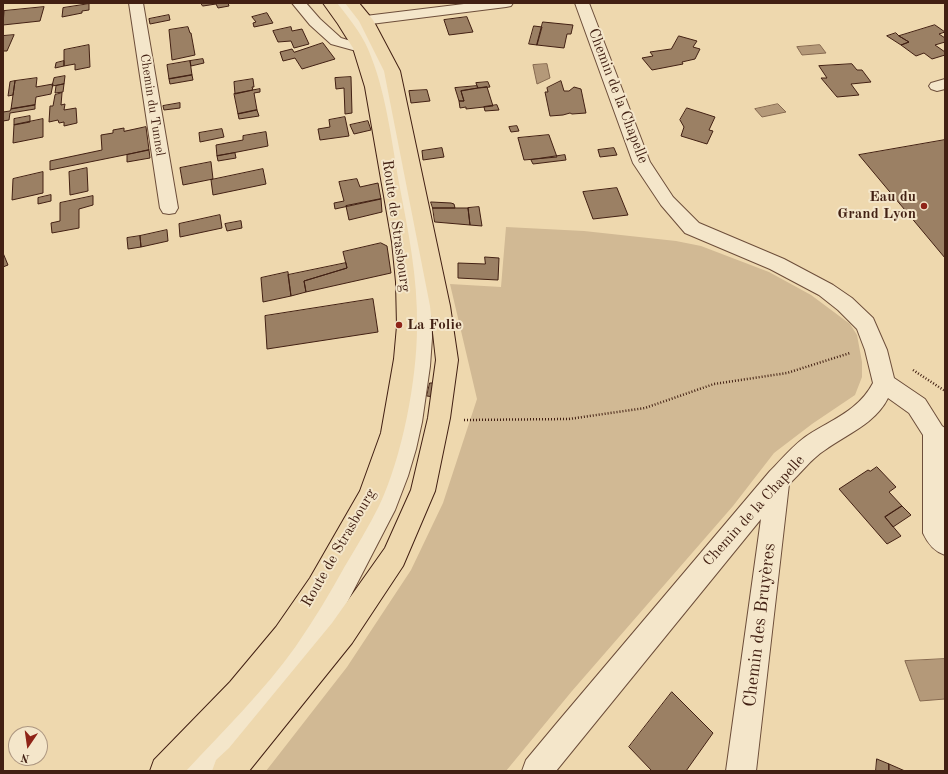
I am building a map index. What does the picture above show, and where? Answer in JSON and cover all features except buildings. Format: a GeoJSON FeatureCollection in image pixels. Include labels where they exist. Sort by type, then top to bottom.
{"type":"FeatureCollection","features":[{"type":"Feature","properties":{"kind":"main road","name":"Route de Strasbourg"},"geometry":{"type":"LineString","coordinates":[[227,771],[240,759],[342,633],[394,557],[423,491],[439,418],[447,360],[440,306],[392,71],[355,22],[330,3]]}},
{"type":"Feature","properties":{"kind":"main road","name":"Route de Strasbourg"},"geometry":{"type":"LineString","coordinates":[[165,771],[240,692],[286,637],[320,587],[370,498],[392,433],[405,359],[407,326],[406,282],[382,133],[373,87],[360,48],[352,3]]}},
{"type":"Feature","properties":{"kind":"street","name":"Chemin du Tunnel"},"geometry":{"type":"LineString","coordinates":[[136,3],[169,208]]}},
{"type":"Feature","properties":{"kind":"street"},"geometry":{"type":"LineString","coordinates":[[299,3],[315,22],[336,41],[360,48]]}},
{"type":"Feature","properties":{"kind":"street"},"geometry":{"type":"LineString","coordinates":[[195,771],[228,742],[323,620],[386,502],[394,484],[407,443],[417,386],[421,340],[421,281],[382,75],[370,46],[355,22],[340,3]]}},
{"type":"Feature","properties":{"kind":"street"},"geometry":{"type":"LineString","coordinates":[[355,22],[506,3]]}},
{"type":"Feature","properties":{"kind":"street","name":"Chemin de la Chapelle"},"geometry":{"type":"LineString","coordinates":[[537,771],[778,479],[815,444],[858,417],[875,401],[884,383],[876,350],[866,324],[845,304],[826,290],[776,264],[692,228],[668,201],[642,163],[582,3]]}},
{"type":"Feature","properties":{"kind":"street"},"geometry":{"type":"LineString","coordinates":[[884,383],[917,406],[940,436],[936,533],[945,543]]}},
{"type":"Feature","properties":{"kind":"street","name":"Chemin des Bruyères"},"geometry":{"type":"LineString","coordinates":[[741,771],[778,479]]}},
{"type":"Feature","properties":{"kind":"path"},"geometry":{"type":"LineString","coordinates":[[439,418],[483,421],[569,419],[645,408],[714,384],[787,373],[857,350]]}},
{"type":"Feature","properties":{"kind":"path"},"geometry":{"type":"LineString","coordinates":[[916,372],[945,391]]}},
{"type":"Feature","properties":{"kind":"shaded area"},"geometry":{"type":"Polygon","coordinates":[[[820,45],[826,53],[802,55],[797,47],[820,45]]]}},
{"type":"Feature","properties":{"kind":"shaded area"},"geometry":{"type":"Polygon","coordinates":[[[547,64],[550,78],[537,84],[533,65],[547,64]]]}},
{"type":"Feature","properties":{"kind":"shaded area"},"geometry":{"type":"Polygon","coordinates":[[[778,104],[786,112],[762,117],[755,109],[778,104]]]}},
{"type":"Feature","properties":{"kind":"shaded area"},"geometry":{"type":"Polygon","coordinates":[[[506,227],[584,231],[676,241],[701,246],[769,272],[811,295],[850,324],[857,335],[862,362],[862,377],[855,395],[812,424],[774,453],[733,506],[572,691],[506,771],[266,771],[347,667],[411,570],[443,503],[477,399],[450,284],[501,287],[506,227]]]}},
{"type":"Feature","properties":{"kind":"shaded area"},"geometry":{"type":"Polygon","coordinates":[[[945,659],[945,699],[920,701],[905,661],[945,659]]]}},
{"type":"Feature","properties":{"kind":"place","name":"Eau du Grand Lyon"},"geometry":{"type":"Point","coordinates":[924,206]}},
{"type":"Feature","properties":{"kind":"place","name":"La Folie"},"geometry":{"type":"Point","coordinates":[399,325]}}]}
